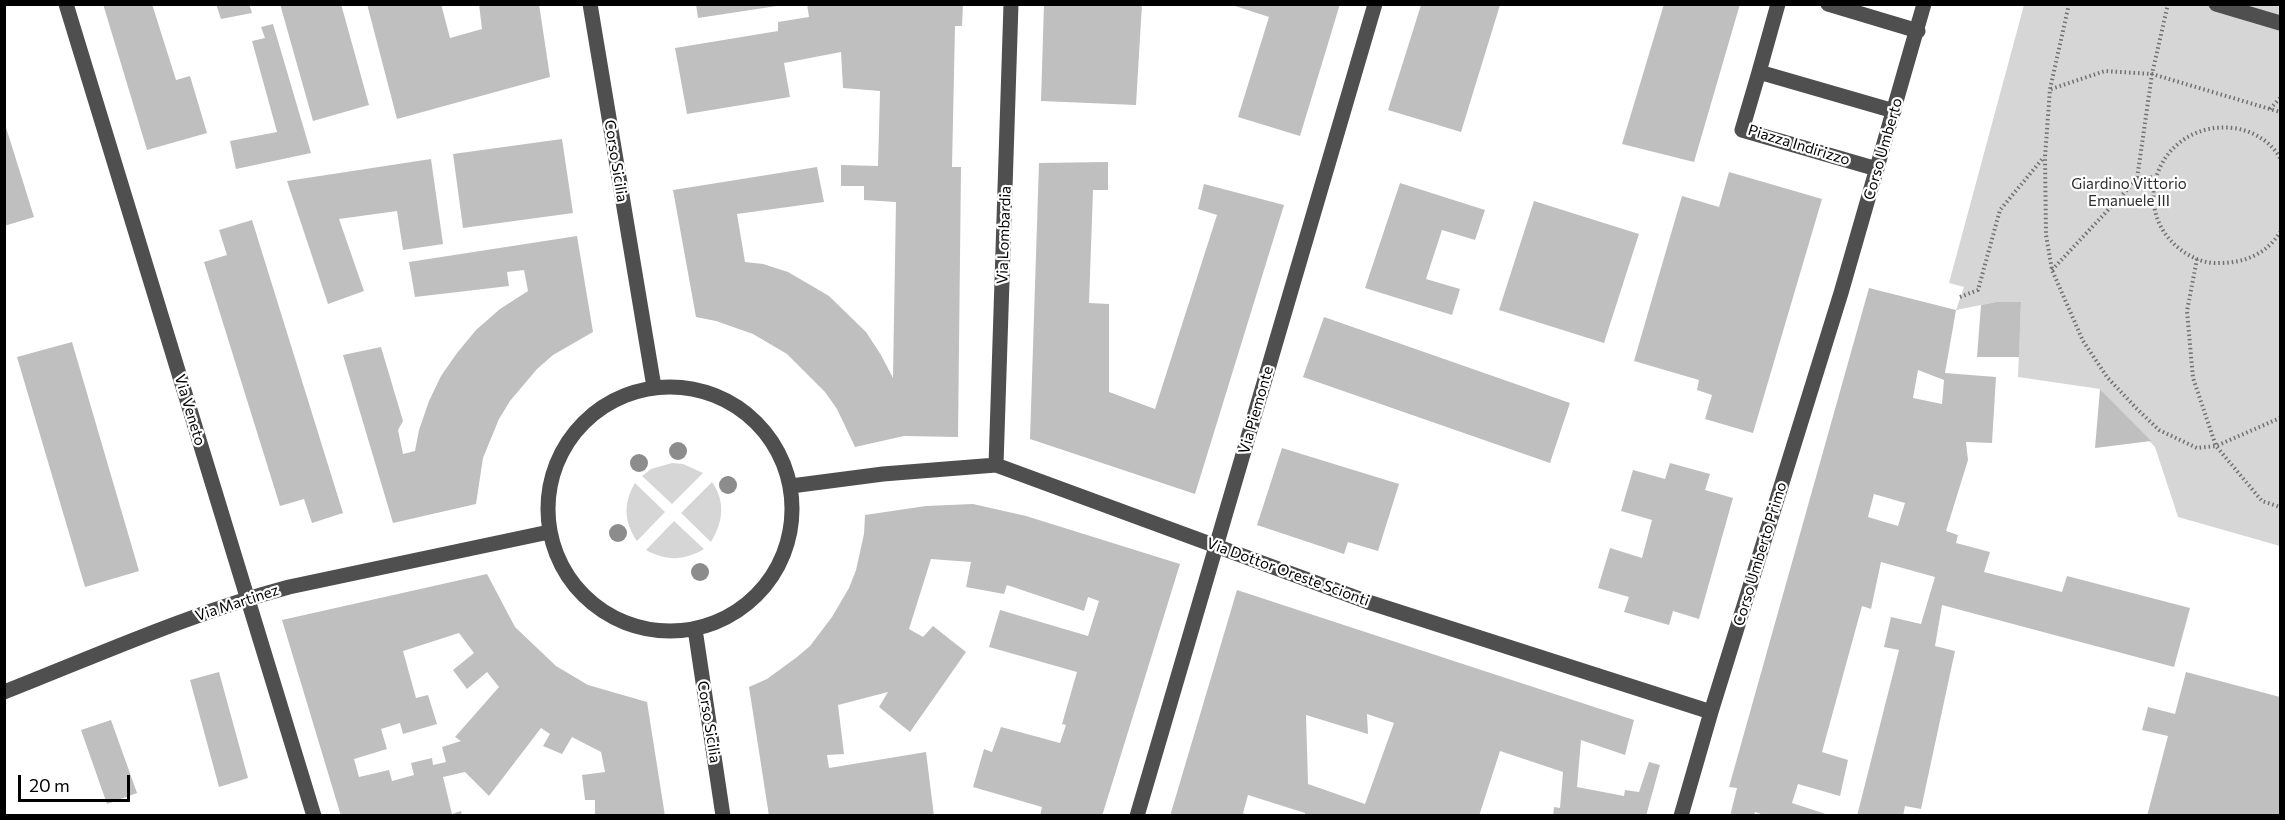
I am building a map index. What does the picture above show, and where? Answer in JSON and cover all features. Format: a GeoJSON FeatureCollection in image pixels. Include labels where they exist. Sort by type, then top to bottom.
{"type":"FeatureCollection","features":[{"type":"Feature","properties":{"kind":"street","name":"Via Veneto"},"geometry":{"type":"LineString","coordinates":[[66,4],[249,597],[314,816]]}},
{"type":"Feature","properties":{"kind":"street","name":"Corso Sicilia"},"geometry":{"type":"LineString","coordinates":[[590,4],[654,387]]}},
{"type":"Feature","properties":{"kind":"street","name":"Via Lombardia"},"geometry":{"type":"LineString","coordinates":[[996,465],[1011,4]]}},
{"type":"Feature","properties":{"kind":"street","name":"Via Piemonte"},"geometry":{"type":"LineString","coordinates":[[1137,816],[1375,4]]}},
{"type":"Feature","properties":{"kind":"street","name":"Piazza Indirizzo"},"geometry":{"type":"LineString","coordinates":[[1778,4],[1742,130],[1877,169]]}},
{"type":"Feature","properties":{"kind":"street"},"geometry":{"type":"LineString","coordinates":[[1828,4],[1918,31]]}},
{"type":"Feature","properties":{"kind":"street","name":"Corso Umberto"},"geometry":{"type":"LineString","coordinates":[[1841,294],[1924,4]]}},
{"type":"Feature","properties":{"kind":"street"},"geometry":{"type":"LineString","coordinates":[[2216,4],[2280,23]]}},
{"type":"Feature","properties":{"kind":"street"},"geometry":{"type":"LineString","coordinates":[[1759,72],[1894,111]]}},
{"type":"Feature","properties":{"kind":"street","name":"Corso Umberto Primo"},"geometry":{"type":"LineString","coordinates":[[1681,816],[1841,294]]}},
{"type":"Feature","properties":{"kind":"street"},"geometry":{"type":"LineString","coordinates":[[654,387],[681,387],[707,392],[731,403],[752,418],[770,438],[779,453],[790,486],[792,518],[786,549],[772,577],[751,601],[724,618],[695,629],[662,631],[631,625],[601,610],[577,589],[565,572],[559,562],[549,532],[547,499],[554,466],[570,437],[593,413],[622,396],[654,387]]}},
{"type":"Feature","properties":{"kind":"street","name":"Via Dottor Oreste Scionti"},"geometry":{"type":"LineString","coordinates":[[790,486],[996,465],[1368,602],[1711,712]]}},
{"type":"Feature","properties":{"kind":"street","name":"Via Martinez"},"geometry":{"type":"LineString","coordinates":[[4,692],[210,610],[249,597],[549,532]]}},
{"type":"Feature","properties":{"kind":"street","name":"Corso Sicilia"},"geometry":{"type":"LineString","coordinates":[[695,629],[723,816]]}},
{"type":"Feature","properties":{"kind":"path"},"geometry":{"type":"LineString","coordinates":[[2068,4],[2050,89],[2045,157],[2046,236],[2052,270],[2083,341],[2107,377],[2159,430],[2197,448],[2216,446],[2280,418]]}},
{"type":"Feature","properties":{"kind":"path"},"geometry":{"type":"LineString","coordinates":[[2052,270],[2137,179],[2152,74],[2168,4]]}},
{"type":"Feature","properties":{"kind":"path"},"geometry":{"type":"LineString","coordinates":[[2050,89],[2105,71],[2152,74],[2280,112]]}},
{"type":"Feature","properties":{"kind":"path"},"geometry":{"type":"LineString","coordinates":[[2270,109],[2280,98]]}},
{"type":"Feature","properties":{"kind":"path"},"geometry":{"type":"LineString","coordinates":[[2280,158],[2262,138],[2242,129],[2220,126],[2199,130],[2180,141],[2165,157],[2155,177],[2153,201],[2159,223],[2172,242],[2191,257],[2213,264],[2236,263],[2258,255],[2276,239],[2280,232]]}},
{"type":"Feature","properties":{"kind":"path"},"geometry":{"type":"LineString","coordinates":[[1960,297],[1978,290],[2000,210],[2045,157]]}},
{"type":"Feature","properties":{"kind":"path"},"geometry":{"type":"LineString","coordinates":[[2137,179],[2155,177]]}},
{"type":"Feature","properties":{"kind":"path"},"geometry":{"type":"LineString","coordinates":[[2197,259],[2187,311],[2193,378],[2216,446],[2262,501],[2280,507]]}},
{"type":"Feature","properties":{"kind":"green space","name":"Giardino Vittorio Emanuele III"},"geometry":{"type":"Polygon","coordinates":[[[2024,5],[2280,5],[2280,546],[2178,517],[2155,447],[2100,389],[2018,377],[2021,302],[1996,302],[1956,310],[1964,287],[1949,283],[2024,5]]]}},
{"type":"Feature","properties":{"kind":"green space"},"geometry":{"type":"Polygon","coordinates":[[[672,463],[683,464],[703,473],[672,504],[642,476],[651,469],[672,463]]]}},
{"type":"Feature","properties":{"kind":"green space"},"geometry":{"type":"Polygon","coordinates":[[[712,482],[719,497],[721,512],[718,527],[711,542],[681,513],[712,482]]]}},
{"type":"Feature","properties":{"kind":"green space"},"geometry":{"type":"Polygon","coordinates":[[[635,483],[665,512],[637,541],[627,520],[628,498],[635,483]]]}},
{"type":"Feature","properties":{"kind":"green space"},"geometry":{"type":"Polygon","coordinates":[[[674,521],[704,549],[689,556],[675,558],[653,554],[646,550],[674,521]]]}},
{"type":"Feature","properties":{"kind":"building"},"geometry":{"type":"Polygon","coordinates":[[[103,4],[152,4],[176,80],[190,76],[207,133],[147,150],[103,4]]]}},
{"type":"Feature","properties":{"kind":"building"},"geometry":{"type":"Polygon","coordinates":[[[216,4],[249,4],[252,13],[221,19],[216,4]]]}},
{"type":"Feature","properties":{"kind":"building"},"geometry":{"type":"Polygon","coordinates":[[[280,4],[341,4],[369,105],[313,121],[280,4]]]}},
{"type":"Feature","properties":{"kind":"building"},"geometry":{"type":"Polygon","coordinates":[[[367,4],[441,4],[450,38],[482,29],[479,4],[539,4],[550,77],[397,119],[367,4]]]}},
{"type":"Feature","properties":{"kind":"building"},"geometry":{"type":"Polygon","coordinates":[[[696,4],[777,4],[777,6],[698,18],[696,4]]]}},
{"type":"Feature","properties":{"kind":"building"},"geometry":{"type":"Polygon","coordinates":[[[807,4],[963,4],[962,26],[955,26],[952,167],[961,167],[958,437],[904,436],[855,447],[837,409],[825,392],[787,354],[753,334],[716,321],[696,317],[673,190],[817,167],[824,202],[737,214],[745,262],[763,264],[788,272],[829,296],[866,332],[893,378],[896,202],[864,200],[864,186],[841,186],[841,165],[878,166],[880,91],[843,88],[841,52],[784,63],[790,97],[687,114],[675,48],[778,31],[778,22],[809,17],[807,4]]]}},
{"type":"Feature","properties":{"kind":"building"},"geometry":{"type":"Polygon","coordinates":[[[1044,4],[1142,4],[1136,105],[1041,101],[1044,4]]]}},
{"type":"Feature","properties":{"kind":"building"},"geometry":{"type":"Polygon","coordinates":[[[1229,4],[1340,4],[1300,136],[1238,117],[1269,17],[1229,4]]]}},
{"type":"Feature","properties":{"kind":"building"},"geometry":{"type":"Polygon","coordinates":[[[1664,4],[1740,4],[1694,162],[1622,144],[1664,4]]]}},
{"type":"Feature","properties":{"kind":"building"},"geometry":{"type":"Polygon","coordinates":[[[1421,5],[1500,5],[1461,132],[1388,110],[1421,5]]]}},
{"type":"Feature","properties":{"kind":"building"},"geometry":{"type":"Polygon","coordinates":[[[273,24],[311,153],[236,169],[230,141],[277,132],[252,41],[265,38],[261,27],[273,24]]]}},
{"type":"Feature","properties":{"kind":"building"},"geometry":{"type":"Polygon","coordinates":[[[4,121],[34,217],[4,226],[4,121]]]}},
{"type":"Feature","properties":{"kind":"building"},"geometry":{"type":"Polygon","coordinates":[[[562,139],[573,213],[463,228],[453,154],[562,139]]]}},
{"type":"Feature","properties":{"kind":"building"},"geometry":{"type":"Polygon","coordinates":[[[431,159],[443,244],[403,250],[397,211],[339,219],[364,291],[328,304],[287,181],[431,159]]]}},
{"type":"Feature","properties":{"kind":"building"},"geometry":{"type":"Polygon","coordinates":[[[1108,162],[1108,190],[1093,190],[1089,303],[1109,304],[1109,392],[1155,409],[1217,215],[1198,209],[1204,184],[1284,205],[1195,494],[1030,439],[1039,163],[1108,162]]]}},
{"type":"Feature","properties":{"kind":"building"},"geometry":{"type":"Polygon","coordinates":[[[1729,172],[1822,199],[1753,433],[1705,419],[1712,395],[1697,390],[1699,380],[1634,361],[1682,196],[1719,207],[1729,172]]]}},
{"type":"Feature","properties":{"kind":"building"},"geometry":{"type":"Polygon","coordinates":[[[1400,183],[1485,210],[1475,240],[1442,230],[1426,279],[1460,289],[1452,315],[1365,288],[1400,183]]]}},
{"type":"Feature","properties":{"kind":"building"},"geometry":{"type":"Polygon","coordinates":[[[1534,201],[1639,234],[1604,343],[1499,310],[1534,201]]]}},
{"type":"Feature","properties":{"kind":"building"},"geometry":{"type":"Polygon","coordinates":[[[252,220],[343,513],[312,523],[304,499],[280,506],[204,262],[227,255],[219,230],[252,220]]]}},
{"type":"Feature","properties":{"kind":"building"},"geometry":{"type":"Polygon","coordinates":[[[577,236],[593,332],[553,355],[537,369],[510,401],[499,419],[483,458],[476,504],[393,523],[343,355],[381,347],[403,421],[398,430],[403,454],[415,451],[419,430],[429,401],[441,376],[457,353],[476,330],[500,309],[528,291],[524,270],[507,272],[509,286],[415,297],[409,262],[577,236]]]}},
{"type":"Feature","properties":{"kind":"building"},"geometry":{"type":"Polygon","coordinates":[[[1869,288],[1956,310],[1945,373],[1996,377],[1992,443],[1966,442],[1968,460],[1946,531],[1958,535],[1956,543],[1990,552],[1984,572],[2062,592],[2067,576],[2190,608],[2174,667],[1942,605],[1935,646],[1955,651],[1921,809],[1905,806],[1903,816],[1857,816],[1899,650],[1884,647],[1891,617],[1921,624],[1935,577],[1881,562],[1871,609],[1862,606],[1822,752],[1848,760],[1840,796],[1798,784],[1792,803],[1832,816],[1767,816],[1755,812],[1754,816],[1730,816],[1737,788],[1729,787],[1869,288]],[[1918,370],[1913,398],[1942,404],[1944,380],[1918,370]],[[1874,494],[1868,517],[1898,526],[1905,503],[1874,494]]]}},
{"type":"Feature","properties":{"kind":"building"},"geometry":{"type":"Polygon","coordinates":[[[1996,302],[2021,302],[2019,357],[1977,357],[1981,305],[1996,302]]]}},
{"type":"Feature","properties":{"kind":"building"},"geometry":{"type":"Polygon","coordinates":[[[1324,317],[1570,403],[1550,463],[1303,377],[1324,317]]]}},
{"type":"Feature","properties":{"kind":"building"},"geometry":{"type":"Polygon","coordinates":[[[72,342],[139,571],[85,587],[17,357],[72,342]]]}},
{"type":"Feature","properties":{"kind":"building"},"geometry":{"type":"Polygon","coordinates":[[[2100,389],[2151,441],[2095,448],[2100,389]]]}},
{"type":"Feature","properties":{"kind":"building"},"geometry":{"type":"Polygon","coordinates":[[[1282,448],[1399,484],[1378,551],[1348,542],[1344,554],[1257,525],[1282,448]]]}},
{"type":"Feature","properties":{"kind":"building"},"geometry":{"type":"Polygon","coordinates":[[[1670,463],[1710,474],[1705,490],[1733,498],[1699,619],[1673,611],[1669,625],[1624,612],[1629,597],[1598,588],[1610,548],[1642,558],[1652,520],[1621,511],[1633,470],[1665,479],[1670,463]]]}},
{"type":"Feature","properties":{"kind":"building"},"geometry":{"type":"Polygon","coordinates":[[[973,504],[1026,516],[1180,564],[1102,816],[1040,816],[1042,807],[973,787],[984,749],[992,752],[1001,727],[1060,743],[1066,725],[1062,724],[1077,672],[989,647],[1000,610],[1088,636],[1099,601],[1088,597],[1084,611],[1007,585],[1004,594],[966,587],[971,562],[931,559],[909,629],[923,637],[933,626],[966,652],[910,732],[879,707],[888,692],[838,705],[844,754],[827,755],[829,768],[926,752],[934,816],[769,816],[749,687],[767,679],[797,657],[810,646],[832,617],[849,588],[856,570],[864,534],[865,515],[926,506],[973,504]]]}},
{"type":"Feature","properties":{"kind":"building"},"geometry":{"type":"Polygon","coordinates":[[[487,574],[515,627],[556,666],[588,685],[647,702],[665,816],[595,816],[595,800],[585,800],[582,775],[605,772],[601,752],[572,737],[562,754],[543,746],[550,734],[541,728],[489,796],[465,772],[443,777],[452,814],[461,811],[462,816],[341,816],[282,620],[487,574]],[[459,633],[403,651],[416,698],[428,695],[437,724],[403,734],[400,723],[381,729],[387,749],[354,759],[359,777],[389,770],[392,781],[414,775],[411,763],[432,758],[433,765],[446,762],[442,747],[461,741],[455,737],[499,687],[487,672],[467,689],[453,670],[474,653],[459,633]]]}},
{"type":"Feature","properties":{"kind":"building"},"geometry":{"type":"Polygon","coordinates":[[[1237,590],[1634,720],[1625,755],[1581,740],[1577,787],[1624,796],[1625,790],[1639,792],[1649,762],[1660,765],[1646,816],[1553,816],[1554,807],[1560,808],[1563,772],[1500,751],[1479,816],[1305,816],[1305,813],[1248,795],[1243,813],[1248,816],[1170,816],[1237,590]],[[1367,714],[1368,734],[1306,715],[1308,784],[1365,804],[1394,723],[1367,714]]]}},
{"type":"Feature","properties":{"kind":"building"},"geometry":{"type":"Polygon","coordinates":[[[219,672],[248,778],[219,787],[190,680],[219,672]]]}},
{"type":"Feature","properties":{"kind":"building"},"geometry":{"type":"Polygon","coordinates":[[[2186,672],[2280,697],[2280,816],[2147,816],[2168,736],[2142,730],[2148,707],[2175,714],[2186,672]]]}},
{"type":"Feature","properties":{"kind":"building"},"geometry":{"type":"Polygon","coordinates":[[[111,720],[137,793],[107,804],[81,730],[111,720]]]}}]}
